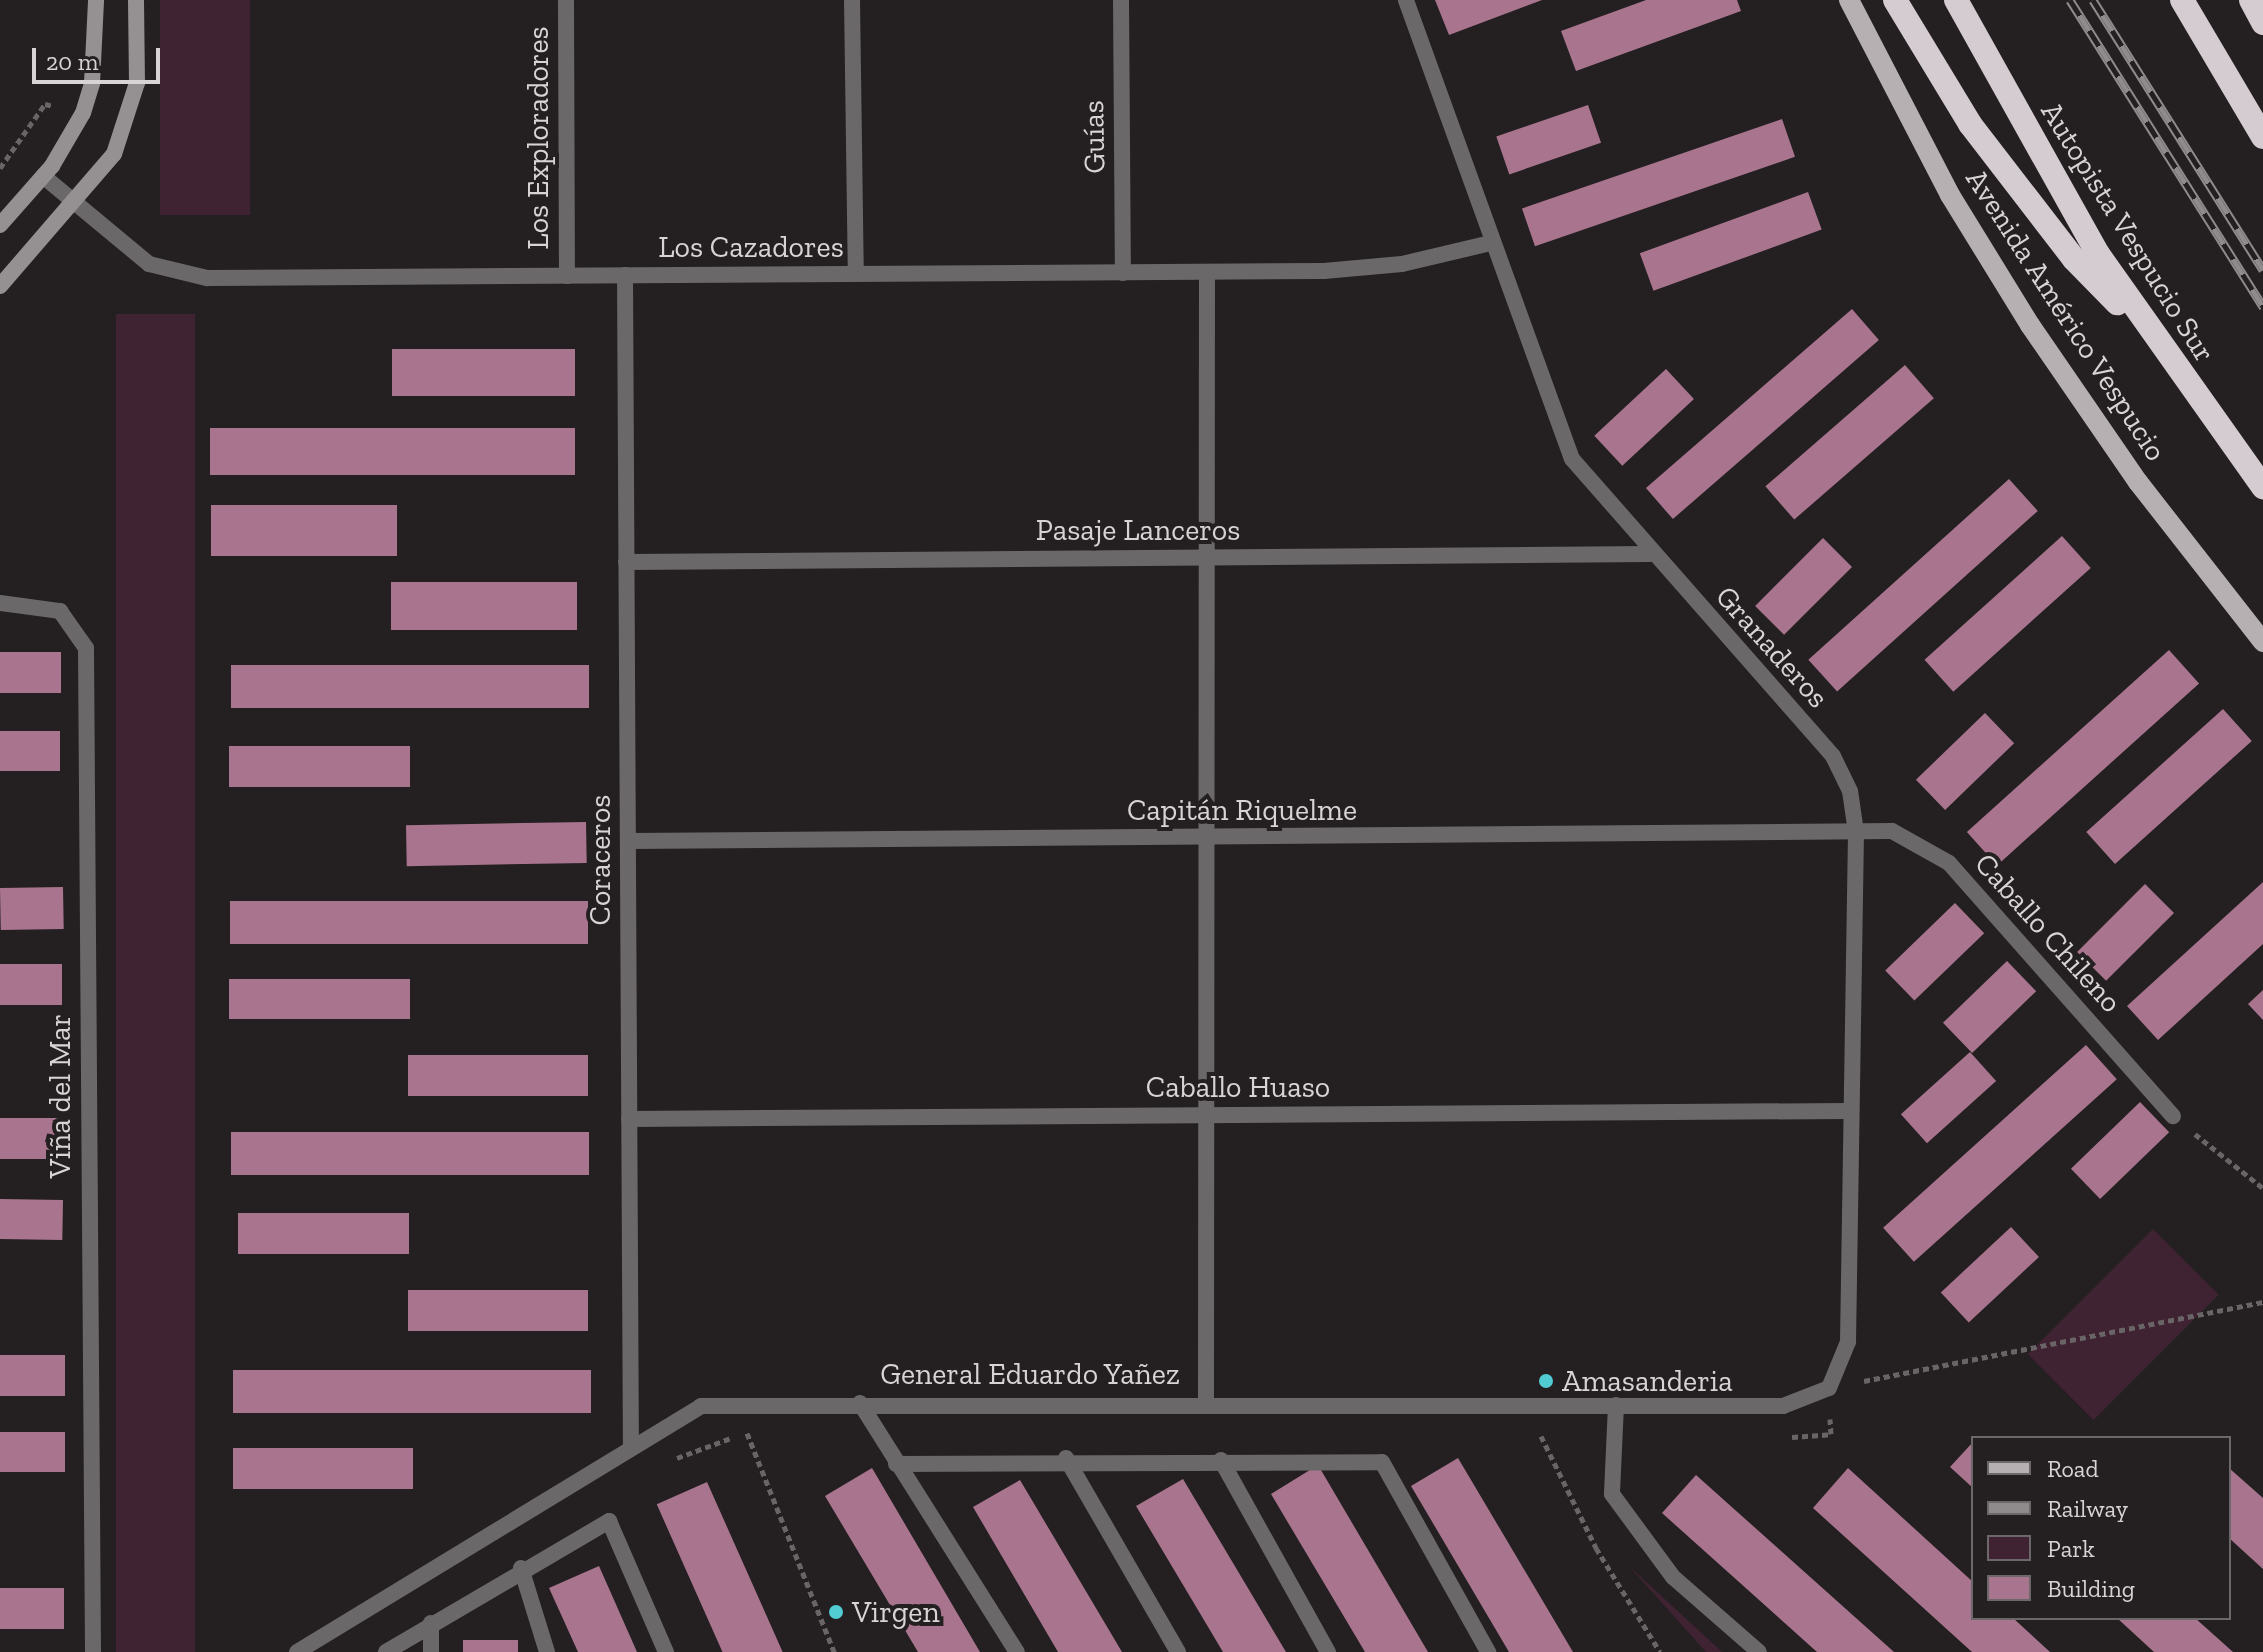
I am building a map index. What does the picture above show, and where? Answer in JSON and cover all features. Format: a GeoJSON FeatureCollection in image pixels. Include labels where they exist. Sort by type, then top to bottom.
{"type":"FeatureCollection","features":[{"type":"Feature","properties":{"kind":"highway"},"geometry":{"type":"LineString","coordinates":[[1895,0],[2023,196],[2153,338]]}},
{"type":"Feature","properties":{"kind":"highway","name":"Autopista Vespucio Sur"},"geometry":{"type":"LineString","coordinates":[[1956,0],[2045,168],[2153,338],[2263,487]]}},
{"type":"Feature","properties":{"kind":"highway"},"geometry":{"type":"LineString","coordinates":[[2182,0],[2263,137]]}},
{"type":"Feature","properties":{"kind":"highway"},"geometry":{"type":"LineString","coordinates":[[2251,0],[2263,23]]}},
{"type":"Feature","properties":{"kind":"main road","name":"Avenida Américo Vespucio"},"geometry":{"type":"LineString","coordinates":[[1849,0],[1950,195],[2030,325],[2138,482],[2263,642]]}},
{"type":"Feature","properties":{"kind":"street"},"geometry":{"type":"LineString","coordinates":[[0,225],[70,141],[92,83],[96,0]]}},
{"type":"Feature","properties":{"kind":"street"},"geometry":{"type":"LineString","coordinates":[[0,286],[76,204],[114,154],[132,107],[136,0]]}},
{"type":"Feature","properties":{"kind":"street","name":"Los Exploradores"},"geometry":{"type":"LineString","coordinates":[[566,0],[567,276]]}},
{"type":"Feature","properties":{"kind":"street"},"geometry":{"type":"LineString","coordinates":[[852,0],[856,274]]}},
{"type":"Feature","properties":{"kind":"street","name":"Guías"},"geometry":{"type":"LineString","coordinates":[[1121,0],[1123,273]]}},
{"type":"Feature","properties":{"kind":"street","name":"Granaderos"},"geometry":{"type":"LineString","coordinates":[[1406,0],[1491,243],[1572,459],[1650,554],[1833,756],[1850,791],[1856,832],[1848,1111],[1848,1342],[1829,1388]]}},
{"type":"Feature","properties":{"kind":"street","name":"Los Cazadores"},"geometry":{"type":"LineString","coordinates":[[43,176],[149,264],[190,277],[1367,269],[1491,243]]}},
{"type":"Feature","properties":{"kind":"street"},"geometry":{"type":"LineString","coordinates":[[1206,1402],[1207,272]]}},
{"type":"Feature","properties":{"kind":"street","name":"Coraceros"},"geometry":{"type":"LineString","coordinates":[[625,275],[631,1445]]}},
{"type":"Feature","properties":{"kind":"street","name":"Pasaje Lanceros"},"geometry":{"type":"LineString","coordinates":[[626,562],[1650,554]]}},
{"type":"Feature","properties":{"kind":"street","name":"Viña del Mar"},"geometry":{"type":"LineString","coordinates":[[0,603],[60,611],[86,648],[93,1652]]}},
{"type":"Feature","properties":{"kind":"street","name":"Caballo Chileno"},"geometry":{"type":"LineString","coordinates":[[1856,832],[1892,831],[1932,848],[2173,1116]]}},
{"type":"Feature","properties":{"kind":"street","name":"Capitán Riquelme"},"geometry":{"type":"LineString","coordinates":[[628,841],[1856,832]]}},
{"type":"Feature","properties":{"kind":"street","name":"Caballo Huaso"},"geometry":{"type":"LineString","coordinates":[[629,1119],[1848,1111]]}},
{"type":"Feature","properties":{"kind":"street","name":"General Eduardo Yañez"},"geometry":{"type":"LineString","coordinates":[[297,1652],[631,1445],[701,1406],[1206,1402],[1783,1406],[1829,1388]]}},
{"type":"Feature","properties":{"kind":"street"},"geometry":{"type":"LineString","coordinates":[[860,1403],[1017,1652]]}},
{"type":"Feature","properties":{"kind":"street"},"geometry":{"type":"LineString","coordinates":[[1616,1405],[1612,1494],[1673,1577],[1759,1652]]}},
{"type":"Feature","properties":{"kind":"street"},"geometry":{"type":"LineString","coordinates":[[896,1464],[1066,1458],[1382,1462],[1488,1652]]}},
{"type":"Feature","properties":{"kind":"street"},"geometry":{"type":"LineString","coordinates":[[1066,1458],[1178,1652]]}},
{"type":"Feature","properties":{"kind":"street"},"geometry":{"type":"LineString","coordinates":[[1221,1460],[1328,1652]]}},
{"type":"Feature","properties":{"kind":"street"},"geometry":{"type":"LineString","coordinates":[[386,1652],[521,1568],[609,1521],[666,1652]]}},
{"type":"Feature","properties":{"kind":"street"},"geometry":{"type":"LineString","coordinates":[[521,1568],[547,1652]]}},
{"type":"Feature","properties":{"kind":"street"},"geometry":{"type":"LineString","coordinates":[[431,1623],[431,1652]]}},
{"type":"Feature","properties":{"kind":"path"},"geometry":{"type":"LineString","coordinates":[[2173,1116],[2263,1188]]}},
{"type":"Feature","properties":{"kind":"path"},"geometry":{"type":"LineString","coordinates":[[1829,1388],[2263,1302]]}},
{"type":"Feature","properties":{"kind":"path"},"geometry":{"type":"LineString","coordinates":[[747,1432],[834,1652]]}},
{"type":"Feature","properties":{"kind":"path"},"geometry":{"type":"LineString","coordinates":[[1540,1434],[1596,1548],[1660,1652]]}},
{"type":"Feature","properties":{"kind":"green space"},"geometry":{"type":"Polygon","coordinates":[[[160,0],[250,0],[250,215],[160,215],[160,0]]]}},
{"type":"Feature","properties":{"kind":"green space"},"geometry":{"type":"Polygon","coordinates":[[[116,314],[195,314],[195,1652],[116,1652],[116,314]]]}},
{"type":"Feature","properties":{"kind":"green space"},"geometry":{"type":"Polygon","coordinates":[[[2153,1229],[2219,1295],[2094,1420],[2028,1354],[2153,1229]]]}},
{"type":"Feature","properties":{"kind":"green space"},"geometry":{"type":"Polygon","coordinates":[[[1629,1566],[1722,1652],[1706,1652],[1629,1566]]]}},
{"type":"Feature","properties":{"kind":"building"},"geometry":{"type":"Polygon","coordinates":[[[1435,0],[1542,0],[1449,35],[1435,0]]]}},
{"type":"Feature","properties":{"kind":"building"},"geometry":{"type":"Polygon","coordinates":[[[1646,0],[1737,0],[1741,11],[1576,71],[1561,31],[1646,0]]]}},
{"type":"Feature","properties":{"kind":"building"},"geometry":{"type":"Polygon","coordinates":[[[1588,105],[1601,143],[1509,174],[1496,137],[1588,105]]]}},
{"type":"Feature","properties":{"kind":"building"},"geometry":{"type":"Polygon","coordinates":[[[1782,119],[1795,157],[1535,246],[1522,209],[1782,119]]]}},
{"type":"Feature","properties":{"kind":"building"},"geometry":{"type":"Polygon","coordinates":[[[1808,192],[1822,230],[1653,291],[1640,253],[1808,192]]]}},
{"type":"Feature","properties":{"kind":"building"},"geometry":{"type":"Polygon","coordinates":[[[1852,309],[1879,340],[1673,519],[1646,488],[1852,309]]]}},
{"type":"Feature","properties":{"kind":"building"},"geometry":{"type":"Polygon","coordinates":[[[392,349],[575,349],[575,396],[392,396],[392,349]]]}},
{"type":"Feature","properties":{"kind":"building"},"geometry":{"type":"Polygon","coordinates":[[[1905,365],[1934,398],[1794,520],[1765,486],[1905,365]]]}},
{"type":"Feature","properties":{"kind":"building"},"geometry":{"type":"Polygon","coordinates":[[[1666,369],[1694,399],[1622,466],[1594,436],[1666,369]]]}},
{"type":"Feature","properties":{"kind":"building"},"geometry":{"type":"Polygon","coordinates":[[[210,428],[575,428],[575,475],[210,475],[210,428]]]}},
{"type":"Feature","properties":{"kind":"building"},"geometry":{"type":"Polygon","coordinates":[[[2009,479],[2038,511],[1837,692],[1808,660],[2009,479]]]}},
{"type":"Feature","properties":{"kind":"building"},"geometry":{"type":"Polygon","coordinates":[[[211,505],[397,505],[397,556],[211,556],[211,505]]]}},
{"type":"Feature","properties":{"kind":"building"},"geometry":{"type":"Polygon","coordinates":[[[2062,536],[2091,568],[1953,692],[1925,660],[2062,536]]]}},
{"type":"Feature","properties":{"kind":"building"},"geometry":{"type":"Polygon","coordinates":[[[1823,538],[1852,567],[1784,635],[1755,606],[1823,538]]]}},
{"type":"Feature","properties":{"kind":"building"},"geometry":{"type":"Polygon","coordinates":[[[391,582],[577,582],[577,630],[391,630],[391,582]]]}},
{"type":"Feature","properties":{"kind":"building"},"geometry":{"type":"Polygon","coordinates":[[[2169,650],[2199,683],[1997,865],[1967,832],[2169,650]]]}},
{"type":"Feature","properties":{"kind":"building"},"geometry":{"type":"Polygon","coordinates":[[[0,652],[61,652],[61,693],[0,693],[0,652]]]}},
{"type":"Feature","properties":{"kind":"building"},"geometry":{"type":"Polygon","coordinates":[[[231,665],[589,665],[589,708],[231,708],[231,665]]]}},
{"type":"Feature","properties":{"kind":"building"},"geometry":{"type":"Polygon","coordinates":[[[2223,709],[2252,741],[2115,864],[2086,832],[2223,709]]]}},
{"type":"Feature","properties":{"kind":"building"},"geometry":{"type":"Polygon","coordinates":[[[1985,713],[2014,743],[1945,810],[1916,780],[1985,713]]]}},
{"type":"Feature","properties":{"kind":"building"},"geometry":{"type":"Polygon","coordinates":[[[0,731],[60,731],[60,771],[0,771],[0,731]]]}},
{"type":"Feature","properties":{"kind":"building"},"geometry":{"type":"Polygon","coordinates":[[[229,746],[410,746],[410,787],[229,787],[229,746]]]}},
{"type":"Feature","properties":{"kind":"building"},"geometry":{"type":"Polygon","coordinates":[[[586,822],[587,863],[407,866],[406,825],[586,822]]]}},
{"type":"Feature","properties":{"kind":"building"},"geometry":{"type":"Polygon","coordinates":[[[2263,882],[2263,944],[2158,1040],[2127,1006],[2263,882]]]}},
{"type":"Feature","properties":{"kind":"building"},"geometry":{"type":"Polygon","coordinates":[[[2145,884],[2174,913],[2106,981],[2077,952],[2145,884]]]}},
{"type":"Feature","properties":{"kind":"building"},"geometry":{"type":"Polygon","coordinates":[[[63,887],[64,929],[1,930],[0,888],[63,887]]]}},
{"type":"Feature","properties":{"kind":"building"},"geometry":{"type":"Polygon","coordinates":[[[230,901],[588,901],[588,944],[230,944],[230,901]]]}},
{"type":"Feature","properties":{"kind":"building"},"geometry":{"type":"Polygon","coordinates":[[[1955,903],[1984,933],[1914,1001],[1885,970],[1955,903]]]}},
{"type":"Feature","properties":{"kind":"building"},"geometry":{"type":"Polygon","coordinates":[[[2007,961],[2036,991],[1972,1053],[1943,1023],[2007,961]]]}},
{"type":"Feature","properties":{"kind":"building"},"geometry":{"type":"Polygon","coordinates":[[[0,964],[62,964],[62,1005],[0,1005],[0,964]]]}},
{"type":"Feature","properties":{"kind":"building"},"geometry":{"type":"Polygon","coordinates":[[[229,979],[410,979],[410,1019],[229,1019],[229,979]]]}},
{"type":"Feature","properties":{"kind":"building"},"geometry":{"type":"Polygon","coordinates":[[[2263,990],[2263,1020],[2248,1004],[2263,990]]]}},
{"type":"Feature","properties":{"kind":"building"},"geometry":{"type":"Polygon","coordinates":[[[2086,1045],[2117,1079],[1914,1262],[1883,1228],[2086,1045]]]}},
{"type":"Feature","properties":{"kind":"building"},"geometry":{"type":"Polygon","coordinates":[[[1970,1052],[1996,1081],[1927,1143],[1901,1114],[1970,1052]]]}},
{"type":"Feature","properties":{"kind":"building"},"geometry":{"type":"Polygon","coordinates":[[[408,1055],[588,1055],[588,1096],[408,1096],[408,1055]]]}},
{"type":"Feature","properties":{"kind":"building"},"geometry":{"type":"Polygon","coordinates":[[[2140,1102],[2169,1132],[2100,1199],[2071,1169],[2140,1102]]]}},
{"type":"Feature","properties":{"kind":"building"},"geometry":{"type":"Polygon","coordinates":[[[0,1118],[64,1118],[64,1159],[0,1159],[0,1118]]]}},
{"type":"Feature","properties":{"kind":"building"},"geometry":{"type":"Polygon","coordinates":[[[231,1132],[589,1132],[589,1175],[231,1175],[231,1132]]]}},
{"type":"Feature","properties":{"kind":"building"},"geometry":{"type":"Polygon","coordinates":[[[0,1199],[63,1200],[62,1240],[0,1239],[0,1199]]]}},
{"type":"Feature","properties":{"kind":"building"},"geometry":{"type":"Polygon","coordinates":[[[238,1213],[409,1213],[409,1254],[238,1254],[238,1213]]]}},
{"type":"Feature","properties":{"kind":"building"},"geometry":{"type":"Polygon","coordinates":[[[2011,1227],[2039,1257],[1969,1322],[1941,1292],[2011,1227]]]}},
{"type":"Feature","properties":{"kind":"building"},"geometry":{"type":"Polygon","coordinates":[[[408,1290],[588,1290],[588,1331],[408,1331],[408,1290]]]}},
{"type":"Feature","properties":{"kind":"building"},"geometry":{"type":"Polygon","coordinates":[[[0,1355],[65,1355],[65,1396],[0,1396],[0,1355]]]}},
{"type":"Feature","properties":{"kind":"building"},"geometry":{"type":"Polygon","coordinates":[[[233,1370],[591,1370],[591,1413],[233,1413],[233,1370]]]}},
{"type":"Feature","properties":{"kind":"building"},"geometry":{"type":"Polygon","coordinates":[[[0,1432],[65,1432],[65,1472],[0,1472],[0,1432]]]}},
{"type":"Feature","properties":{"kind":"building"},"geometry":{"type":"Polygon","coordinates":[[[1971,1444],[1971,1486],[1950,1467],[1971,1444]]]}},
{"type":"Feature","properties":{"kind":"building"},"geometry":{"type":"Polygon","coordinates":[[[233,1448],[413,1448],[413,1489],[233,1489],[233,1448]]]}},
{"type":"Feature","properties":{"kind":"building"},"geometry":{"type":"Polygon","coordinates":[[[1458,1458],[1573,1652],[1509,1652],[1411,1486],[1458,1458]]]}},
{"type":"Feature","properties":{"kind":"building"},"geometry":{"type":"Polygon","coordinates":[[[1318,1465],[1428,1652],[1365,1652],[1271,1494],[1318,1465]]]}},
{"type":"Feature","properties":{"kind":"building"},"geometry":{"type":"Polygon","coordinates":[[[872,1468],[980,1652],[918,1652],[825,1496],[872,1468]]]}},
{"type":"Feature","properties":{"kind":"building"},"geometry":{"type":"Polygon","coordinates":[[[1848,1468],[1971,1580],[1971,1620],[2015,1620],[2050,1652],[1972,1652],[1813,1508],[1848,1468]]]}},
{"type":"Feature","properties":{"kind":"building"},"geometry":{"type":"Polygon","coordinates":[[[2231,1470],[2263,1498],[2263,1569],[2231,1540],[2231,1470]]]}},
{"type":"Feature","properties":{"kind":"building"},"geometry":{"type":"Polygon","coordinates":[[[1696,1475],[1894,1652],[1817,1652],[1662,1513],[1696,1475]]]}},
{"type":"Feature","properties":{"kind":"building"},"geometry":{"type":"Polygon","coordinates":[[[1183,1479],[1286,1652],[1223,1652],[1136,1506],[1183,1479]]]}},
{"type":"Feature","properties":{"kind":"building"},"geometry":{"type":"Polygon","coordinates":[[[1020,1480],[1122,1652],[1058,1652],[973,1507],[1020,1480]]]}},
{"type":"Feature","properties":{"kind":"building"},"geometry":{"type":"Polygon","coordinates":[[[707,1482],[783,1652],[722,1652],[657,1504],[707,1482]]]}},
{"type":"Feature","properties":{"kind":"building"},"geometry":{"type":"Polygon","coordinates":[[[599,1566],[637,1652],[578,1652],[549,1588],[599,1566]]]}},
{"type":"Feature","properties":{"kind":"building"},"geometry":{"type":"Polygon","coordinates":[[[0,1588],[64,1588],[64,1629],[0,1629],[0,1588]]]}},
{"type":"Feature","properties":{"kind":"building"},"geometry":{"type":"Polygon","coordinates":[[[2119,1620],[2197,1620],[2233,1652],[2154,1652],[2119,1620]]]}},
{"type":"Feature","properties":{"kind":"building"},"geometry":{"type":"Polygon","coordinates":[[[463,1640],[518,1640],[518,1652],[463,1652],[463,1640]]]}},
{"type":"Feature","properties":{"kind":"railway"},"geometry":{"type":"LineString","coordinates":[[2070,0],[2263,307]]}},
{"type":"Feature","properties":{"kind":"railway"},"geometry":{"type":"LineString","coordinates":[[2093,0],[2263,270]]}},
{"type":"Feature","properties":{"kind":"place","name":"Amasanderia"},"geometry":{"type":"Point","coordinates":[1546,1381]}},
{"type":"Feature","properties":{"kind":"place","name":"Virgen"},"geometry":{"type":"Point","coordinates":[836,1612]}}]}
